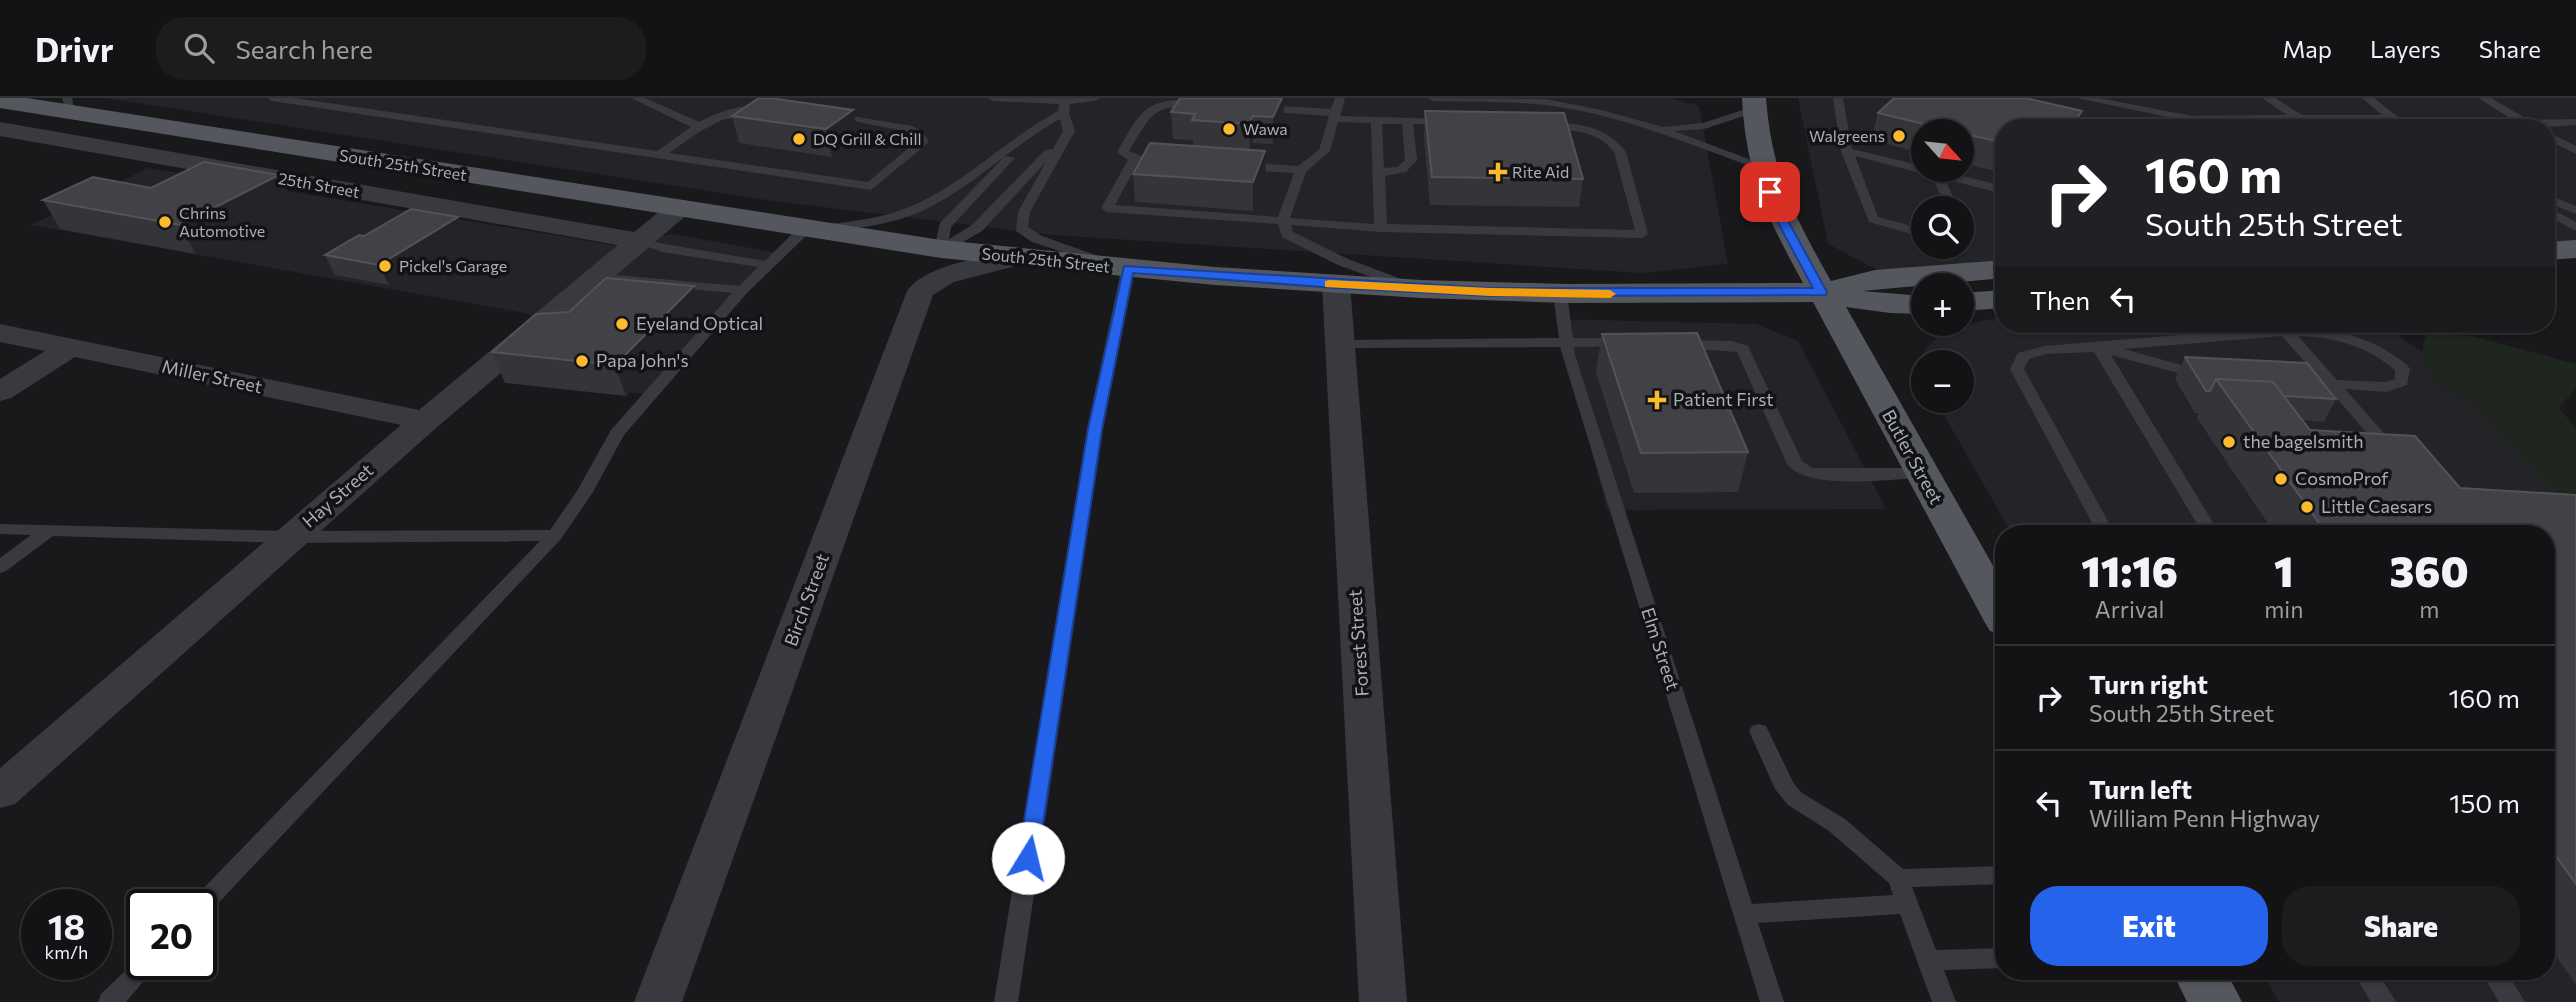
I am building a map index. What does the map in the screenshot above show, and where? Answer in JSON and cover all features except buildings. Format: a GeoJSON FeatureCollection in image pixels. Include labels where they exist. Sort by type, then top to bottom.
{"type":"FeatureCollection","features":[{"type":"Feature","properties":{"kind":"main road","name":"South 25th Street"},"geometry":{"type":"LineString","coordinates":[[0,102],[69,106],[812,229],[1014,258],[1128,269],[1414,289],[1560,294],[1821,292]]}},
{"type":"Feature","properties":{"kind":"main road","name":"Butler Street"},"geometry":{"type":"LineString","coordinates":[[1755,103],[1764,167],[1782,219],[1995,605]]}},
{"type":"Feature","properties":{"kind":"main road"},"geometry":{"type":"LineString","coordinates":[[2555,251],[2576,250]]}},
{"type":"Feature","properties":{"kind":"main road"},"geometry":{"type":"LineString","coordinates":[[1821,292],[1875,279],[1995,270]]}},
{"type":"Feature","properties":{"kind":"main road"},"geometry":{"type":"LineString","coordinates":[[1821,292],[1895,307],[1911,306]]}},
{"type":"Feature","properties":{"kind":"main road"},"geometry":{"type":"LineString","coordinates":[[1974,301],[1995,300]]}},
{"type":"Feature","properties":{"kind":"main road"},"geometry":{"type":"LineString","coordinates":[[2203,980],[2215,1002]]}},
{"type":"Feature","properties":{"kind":"street","name":"25th Street"},"geometry":{"type":"LineString","coordinates":[[0,130],[639,241]]}},
{"type":"Feature","properties":{"kind":"street","name":"Hay Street"},"geometry":{"type":"LineString","coordinates":[[0,792],[425,421],[639,241],[683,208]]}},
{"type":"Feature","properties":{"kind":"street","name":"Birch Street"},"geometry":{"type":"LineString","coordinates":[[658,1002],[921,291],[944,276],[1014,258]]}},
{"type":"Feature","properties":{"kind":"street","name":"Forest Street"},"geometry":{"type":"LineString","coordinates":[[1336,284],[1382,1002]]}},
{"type":"Feature","properties":{"kind":"street","name":"Miller Street"},"geometry":{"type":"LineString","coordinates":[[0,333],[425,421]]}},
{"type":"Feature","properties":{"kind":"street"},"geometry":{"type":"LineString","coordinates":[[0,392],[70,348]]}},
{"type":"Feature","properties":{"kind":"lane"},"geometry":{"type":"LineString","coordinates":[[272,98],[866,185],[923,142],[919,134],[908,128],[823,118],[899,140],[898,154],[866,185]]}},
{"type":"Feature","properties":{"kind":"lane"},"geometry":{"type":"LineString","coordinates":[[636,98],[699,126]]}},
{"type":"Feature","properties":{"kind":"lane"},"geometry":{"type":"LineString","coordinates":[[993,98],[1064,104],[1095,98]]}},
{"type":"Feature","properties":{"kind":"lane"},"geometry":{"type":"LineString","coordinates":[[1340,98],[1324,151],[1301,170],[1283,220],[1284,230],[1293,238],[1343,262],[1414,289]]}},
{"type":"Feature","properties":{"kind":"lane"},"geometry":{"type":"LineString","coordinates":[[1433,98],[1517,99],[1565,105],[1640,125],[1764,167]]}},
{"type":"Feature","properties":{"kind":"lane"},"geometry":{"type":"LineString","coordinates":[[1838,98],[1847,151],[1873,219],[1911,230]]}},
{"type":"Feature","properties":{"kind":"lane"},"geometry":{"type":"LineString","coordinates":[[2081,98],[2192,119]]}},
{"type":"Feature","properties":{"kind":"lane"},"geometry":{"type":"LineString","coordinates":[[2267,98],[2300,119]]}},
{"type":"Feature","properties":{"kind":"lane"},"geometry":{"type":"LineString","coordinates":[[2367,98],[2391,118]]}},
{"type":"Feature","properties":{"kind":"lane"},"geometry":{"type":"LineString","coordinates":[[2483,98],[2520,119]]}},
{"type":"Feature","properties":{"kind":"lane"},"geometry":{"type":"LineString","coordinates":[[1160,161],[1134,159],[1123,152],[1149,109],[1169,102],[1211,105]]}},
{"type":"Feature","properties":{"kind":"lane"},"geometry":{"type":"LineString","coordinates":[[1640,125],[1692,128],[1755,103]]}},
{"type":"Feature","properties":{"kind":"lane"},"geometry":{"type":"LineString","coordinates":[[941,249],[945,226],[1064,104]]}},
{"type":"Feature","properties":{"kind":"lane"},"geometry":{"type":"LineString","coordinates":[[1006,1002],[1095,429],[1128,269],[1037,239],[1021,228],[1024,212],[1069,131],[1064,104]]}},
{"type":"Feature","properties":{"kind":"lane"},"geometry":{"type":"LineString","coordinates":[[1253,108],[1376,120],[1459,122]]}},
{"type":"Feature","properties":{"kind":"lane"},"geometry":{"type":"LineString","coordinates":[[659,155],[699,126],[729,112],[776,110]]}},
{"type":"Feature","properties":{"kind":"lane"},"geometry":{"type":"LineString","coordinates":[[2346,119],[2391,118]]}},
{"type":"Feature","properties":{"kind":"lane"},"geometry":{"type":"LineString","coordinates":[[1376,120],[1381,228]]}},
{"type":"Feature","properties":{"kind":"lane"},"geometry":{"type":"LineString","coordinates":[[1378,173],[1401,170],[1411,160],[1408,121]]}},
{"type":"Feature","properties":{"kind":"lane"},"geometry":{"type":"LineString","coordinates":[[2555,123],[2576,122]]}},
{"type":"Feature","properties":{"kind":"lane"},"geometry":{"type":"LineString","coordinates":[[1134,159],[1107,208],[1381,228],[1642,233],[1620,152],[1615,143],[1602,134],[1587,129],[1536,125]]}},
{"type":"Feature","properties":{"kind":"lane"},"geometry":{"type":"LineString","coordinates":[[217,889],[555,535],[585,492],[617,433],[742,290],[768,265],[812,229],[922,207],[1038,128]]}},
{"type":"Feature","properties":{"kind":"lane"},"geometry":{"type":"LineString","coordinates":[[941,249],[977,228],[1069,131]]}},
{"type":"Feature","properties":{"kind":"lane"},"geometry":{"type":"LineString","coordinates":[[2555,139],[2576,151]]}},
{"type":"Feature","properties":{"kind":"lane"},"geometry":{"type":"LineString","coordinates":[[1847,151],[1911,167]]}},
{"type":"Feature","properties":{"kind":"lane"},"geometry":{"type":"LineString","coordinates":[[1224,165],[1301,170]]}},
{"type":"Feature","properties":{"kind":"lane"},"geometry":{"type":"LineString","coordinates":[[1970,182],[1995,188]]}},
{"type":"Feature","properties":{"kind":"lane"},"geometry":{"type":"LineString","coordinates":[[2555,202],[2576,210]]}},
{"type":"Feature","properties":{"kind":"lane"},"geometry":{"type":"LineString","coordinates":[[2555,215],[2576,227]]}},
{"type":"Feature","properties":{"kind":"lane"},"geometry":{"type":"LineString","coordinates":[[639,241],[662,248],[768,265]]}},
{"type":"Feature","properties":{"kind":"lane"},"geometry":{"type":"LineString","coordinates":[[598,276],[742,290]]}},
{"type":"Feature","properties":{"kind":"lane","name":"Elm Street"},"geometry":{"type":"LineString","coordinates":[[1560,294],[1568,355],[1772,1002]]}},
{"type":"Feature","properties":{"kind":"lane"},"geometry":{"type":"LineString","coordinates":[[2102,525],[2017,369],[2023,356],[2045,350],[2228,333]]}},
{"type":"Feature","properties":{"kind":"lane"},"geometry":{"type":"LineString","coordinates":[[2289,333],[2401,463]]}},
{"type":"Feature","properties":{"kind":"lane"},"geometry":{"type":"LineString","coordinates":[[2281,381],[2386,387],[2402,382],[2403,369],[2392,358],[2344,335],[2329,333]]}},
{"type":"Feature","properties":{"kind":"lane"},"geometry":{"type":"LineString","coordinates":[[1340,344],[1566,341],[1635,343]]}},
{"type":"Feature","properties":{"kind":"lane"},"geometry":{"type":"LineString","coordinates":[[1663,344],[1732,345],[1743,349],[1795,464],[1806,472],[1819,475],[1921,473]]}},
{"type":"Feature","properties":{"kind":"lane"},"geometry":{"type":"LineString","coordinates":[[2099,347],[2181,371],[2217,377]]}},
{"type":"Feature","properties":{"kind":"lane"},"geometry":{"type":"LineString","coordinates":[[2099,347],[2207,525]]}},
{"type":"Feature","properties":{"kind":"lane"},"geometry":{"type":"LineString","coordinates":[[0,529],[290,537],[555,535]]}},
{"type":"Feature","properties":{"kind":"lane"},"geometry":{"type":"LineString","coordinates":[[0,567],[50,530]]}},
{"type":"Feature","properties":{"kind":"lane"},"geometry":{"type":"LineString","coordinates":[[1759,731],[1786,789],[1795,799],[1837,825],[1898,878],[1944,1002]]}},
{"type":"Feature","properties":{"kind":"lane"},"geometry":{"type":"LineString","coordinates":[[1898,878],[1995,875]]}},
{"type":"Feature","properties":{"kind":"lane"},"geometry":{"type":"LineString","coordinates":[[1744,914],[1907,904]]}},
{"type":"Feature","properties":{"kind":"lane"},"geometry":{"type":"LineString","coordinates":[[1928,960],[1995,958]]}},
{"type":"Feature","properties":{"kind":"lane"},"geometry":{"type":"LineString","coordinates":[[110,1002],[131,980]]}},
{"type":"Feature","properties":{"kind":"lane"},"geometry":{"type":"LineString","coordinates":[[2370,980],[2384,1002]]}},
{"type":"Feature","properties":{"kind":"lane"},"geometry":{"type":"LineString","coordinates":[[2498,980],[2513,1002]]}},
{"type":"Feature","properties":{"kind":"shaded area"},"geometry":{"type":"Polygon","coordinates":[[[105,98],[1671,98],[1699,106],[1728,264],[1641,273],[1053,235],[773,201],[105,98]]]}},
{"type":"Feature","properties":{"kind":"shaded area"},"geometry":{"type":"Polygon","coordinates":[[[1798,98],[1968,98],[2053,119],[1995,119],[1995,267],[1883,273],[1828,244],[1798,98]]]}},
{"type":"Feature","properties":{"kind":"shaded area"},"geometry":{"type":"Polygon","coordinates":[[[2003,98],[2576,98],[2576,242],[2555,241],[2555,119],[2082,119],[2003,98]]]}},
{"type":"Feature","properties":{"kind":"shaded area"},"geometry":{"type":"Polygon","coordinates":[[[148,168],[613,245],[671,234],[779,253],[645,394],[505,379],[568,327],[525,313],[31,225],[148,168]]]}},
{"type":"Feature","properties":{"kind":"shaded area"},"geometry":{"type":"Polygon","coordinates":[[[1995,318],[1995,333],[2395,333],[2422,352],[2436,385],[2471,403],[2576,510],[2576,1002],[2279,1002],[2266,980],[2555,980],[2555,525],[2007,525],[1943,413],[1974,413],[1974,350],[1925,350],[1939,336],[1974,336],[1974,323],[1995,318]]]}},
{"type":"Feature","properties":{"kind":"shaded area"},"geometry":{"type":"Polygon","coordinates":[[[1558,319],[1756,324],[1798,341],[1886,509],[1607,510],[1558,319]]]}},
{"type":"Feature","properties":{"kind":"shaded area"},"geometry":{"type":"Polygon","coordinates":[[[2426,334],[2472,336],[2576,364],[2576,389],[2559,407],[2576,429],[2576,508],[2572,508],[2471,403],[2436,385],[2422,352],[2426,334]]]}},
{"type":"Feature","properties":{"kind":"slow traffic"},"geometry":{"type":"LineString","coordinates":[[1329,284],[1490,292],[1610,294]]}},
{"type":"Feature","properties":{"kind":"place","name":"Wawa"},"geometry":{"type":"Point","coordinates":[1229,129]}},
{"type":"Feature","properties":{"kind":"place","name":"Walgreens"},"geometry":{"type":"Point","coordinates":[1899,136]}},
{"type":"Feature","properties":{"kind":"place","name":"DQ Grill & Chill"},"geometry":{"type":"Point","coordinates":[799,139]}},
{"type":"Feature","properties":{"kind":"place","name":"Rite Aid"},"geometry":{"type":"Point","coordinates":[1498,172]}},
{"type":"Feature","properties":{"kind":"place","name":"Chrins Automotive"},"geometry":{"type":"Point","coordinates":[165,222]}},
{"type":"Feature","properties":{"kind":"place","name":"Pickel's Garage"},"geometry":{"type":"Point","coordinates":[385,266]}},
{"type":"Feature","properties":{"kind":"place","name":"Eyeland Optical"},"geometry":{"type":"Point","coordinates":[622,324]}},
{"type":"Feature","properties":{"kind":"place","name":"Papa John's"},"geometry":{"type":"Point","coordinates":[582,361]}},
{"type":"Feature","properties":{"kind":"place","name":"Patient First"},"geometry":{"type":"Point","coordinates":[1657,400]}},
{"type":"Feature","properties":{"kind":"place","name":"the bagelsmith"},"geometry":{"type":"Point","coordinates":[2229,442]}},
{"type":"Feature","properties":{"kind":"place","name":"CosmoProf"},"geometry":{"type":"Point","coordinates":[2281,479]}},
{"type":"Feature","properties":{"kind":"place","name":"Little Caesars"},"geometry":{"type":"Point","coordinates":[2307,507]}},
{"type":"Feature","properties":{"kind":"route"},"geometry":{"type":"LineString","coordinates":[[1028,858],[1095,429],[1128,269],[1490,292],[1821,292],[1770,192]]}}]}
